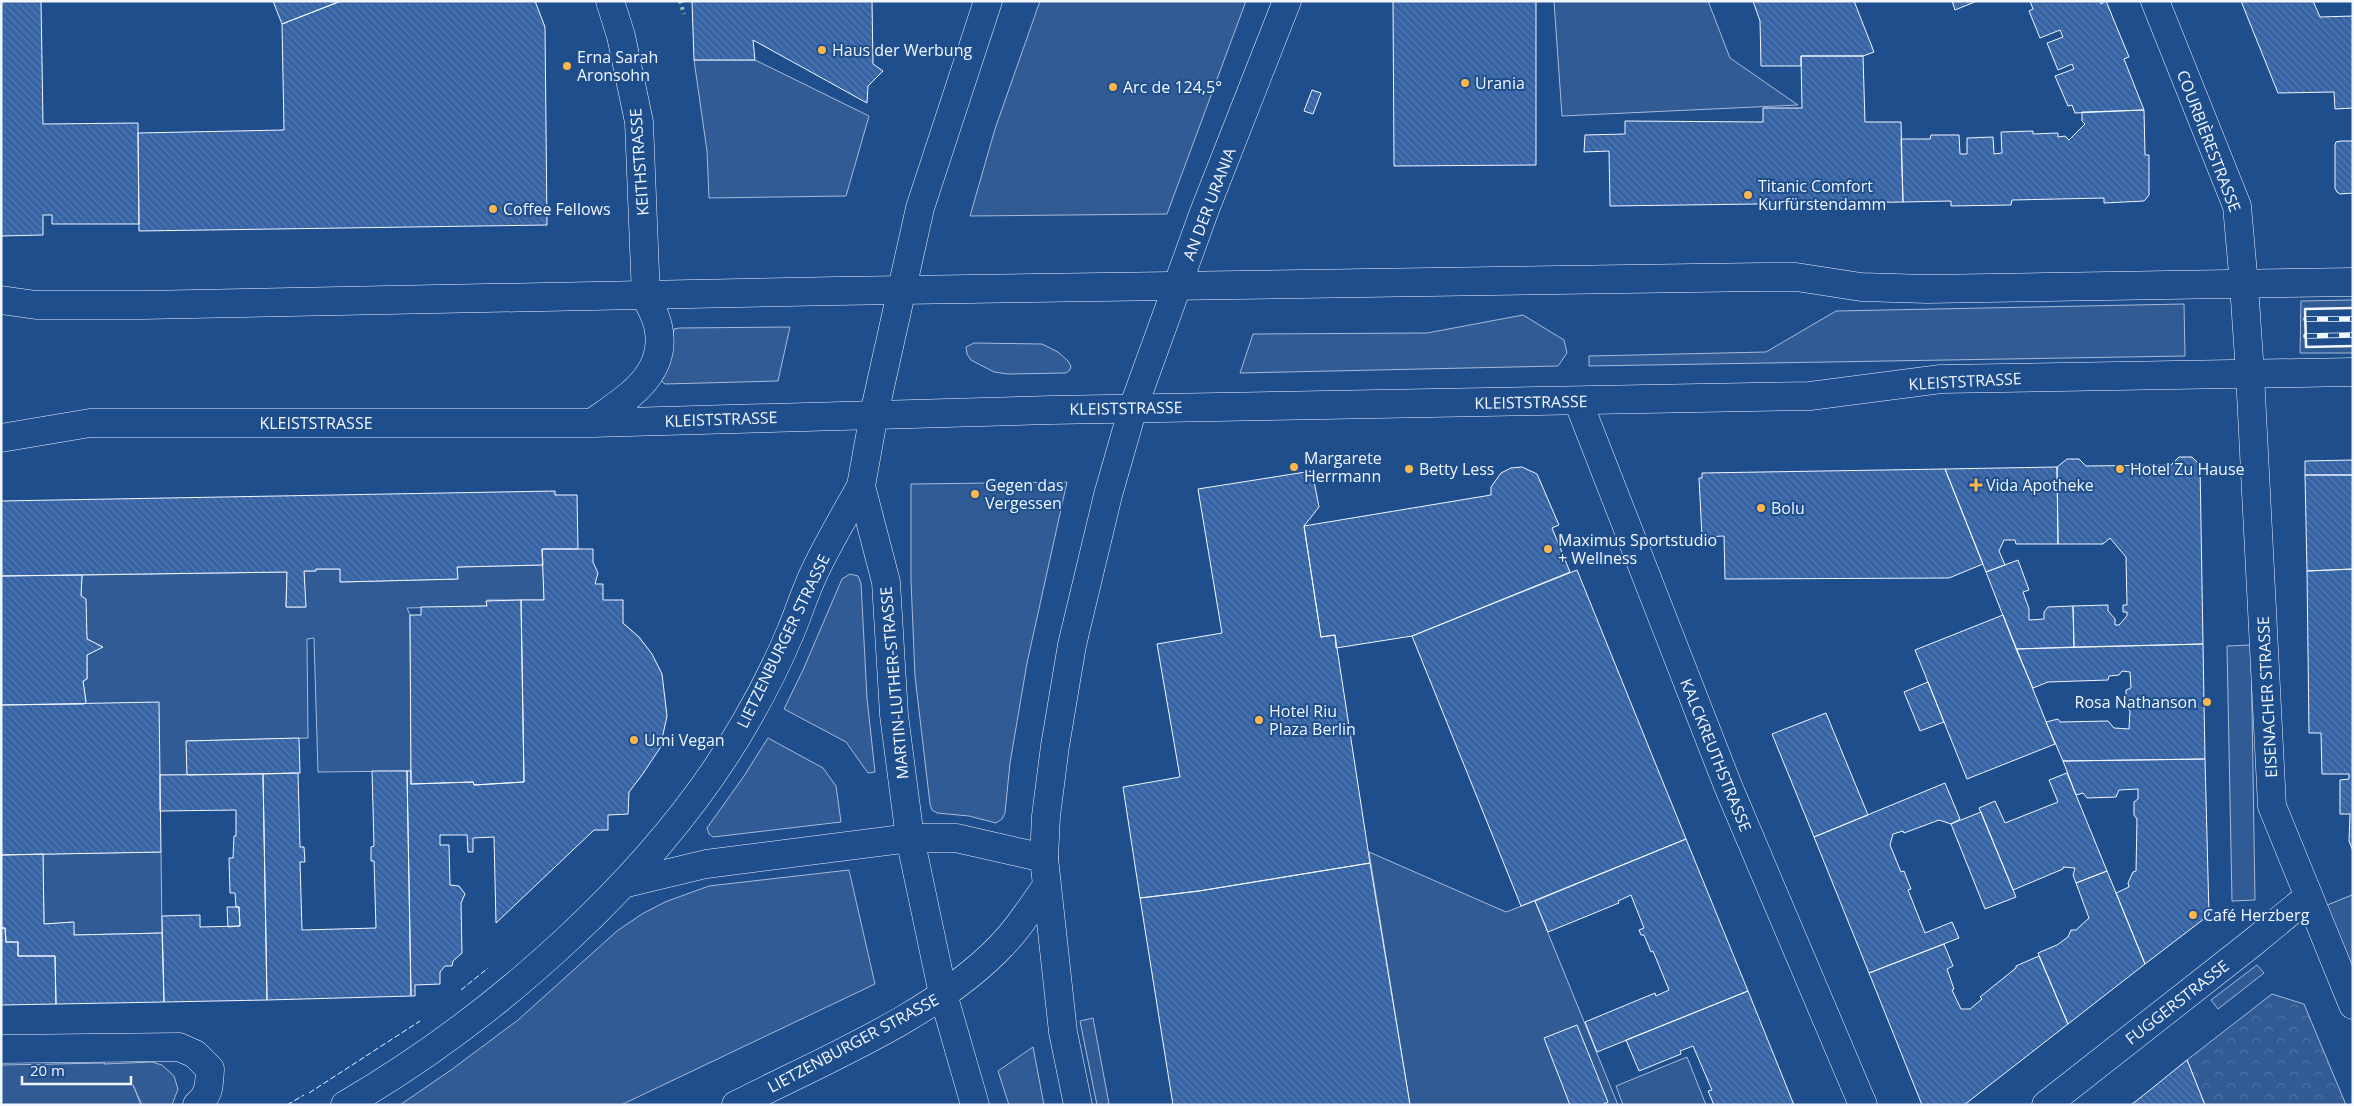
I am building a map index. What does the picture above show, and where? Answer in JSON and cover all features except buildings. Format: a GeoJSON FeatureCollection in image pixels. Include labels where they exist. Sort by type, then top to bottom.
{"type":"FeatureCollection","features":[{"type":"Feature","properties":{"kind":"main road","name":"KEITHSTRASSE"},"geometry":{"type":"LineString","coordinates":[[610,1],[621,36],[639,122],[646,297]]}},
{"type":"Feature","properties":{"kind":"main road"},"geometry":{"type":"LineString","coordinates":[[901,291],[920,208],[988,1]]}},
{"type":"Feature","properties":{"kind":"main road","name":"AN DER URANIA"},"geometry":{"type":"LineString","coordinates":[[1133,408],[1204,212],[1287,1]]}},
{"type":"Feature","properties":{"kind":"main road","name":"COURBIÈRESTRASSE"},"geometry":{"type":"LineString","coordinates":[[2154,1],[2237,206],[2244,284]]}},
{"type":"Feature","properties":{"kind":"main road"},"geometry":{"type":"LineString","coordinates":[[1,300],[36,305],[143,305],[1762,277],[1796,277],[1861,287],[1919,289],[2353,282]]}},
{"type":"Feature","properties":{"kind":"main road"},"geometry":{"type":"LineString","coordinates":[[2244,284],[2250,374]]}},
{"type":"Feature","properties":{"kind":"main road","name":"MARTIN-LUTHER-STRASSE"},"geometry":{"type":"LineString","coordinates":[[901,291],[874,414],[861,486],[886,582],[894,715],[910,838],[943,994],[975,1105]]}},
{"type":"Feature","properties":{"kind":"main road"},"geometry":{"type":"LineString","coordinates":[[592,423],[642,386],[650,374],[658,351],[659,336],[658,325],[646,297]]}},
{"type":"Feature","properties":{"kind":"main road","name":"KLEISTSTRASSE"},"geometry":{"type":"LineString","coordinates":[[1,438],[90,423],[592,423],[1133,408],[1810,396],[1941,379],[2353,372]]}},
{"type":"Feature","properties":{"kind":"main road","name":"EISENACHER STRASSE"},"geometry":{"type":"LineString","coordinates":[[2250,374],[2272,806],[2353,1005]]}},
{"type":"Feature","properties":{"kind":"main road","name":"KALCKREUTHSTRASSE"},"geometry":{"type":"LineString","coordinates":[[1578,401],[1728,786],[1863,1105]]}},
{"type":"Feature","properties":{"kind":"main road"},"geometry":{"type":"LineString","coordinates":[[1078,1105],[1063,1032],[1046,887],[1044,858],[1046,816],[1055,746],[1072,645],[1108,494],[1133,408]]}},
{"type":"Feature","properties":{"kind":"main road","name":"LIETZENBURGER STRASSE"},"geometry":{"type":"LineString","coordinates":[[345,1105],[367,1092],[465,1024],[524,978],[623,884],[687,809],[744,724],[791,632],[814,574],[861,486]]}},
{"type":"Feature","properties":{"kind":"main road","name":"LIETZENBURGER STRASSE"},"geometry":{"type":"LineString","coordinates":[[623,884],[706,864],[910,838],[956,838],[1044,858]]}},
{"type":"Feature","properties":{"kind":"main road","name":"LIETZENBURGER STRASSE"},"geometry":{"type":"LineString","coordinates":[[736,1105],[882,1031],[943,994],[978,968],[1004,944],[1046,887]]}},
{"type":"Feature","properties":{"kind":"main road","name":"FUGGERSTRASSE"},"geometry":{"type":"LineString","coordinates":[[2046,1105],[2308,897]]}},
{"type":"Feature","properties":{"kind":"main road"},"geometry":{"type":"LineString","coordinates":[[1,1049],[178,1047],[195,1054],[210,1069],[210,1088],[197,1105]]}},
{"type":"Feature","properties":{"kind":"shaded area"},"geometry":{"type":"Polygon","coordinates":[[[1040,1],[1246,1],[1167,214],[970,216],[995,129],[1040,1]]]}},
{"type":"Feature","properties":{"kind":"shaded area"},"geometry":{"type":"Polygon","coordinates":[[[1554,1],[1708,1],[1730,58],[1798,105],[1562,116],[1554,1]]]}},
{"type":"Feature","properties":{"kind":"shaded area"},"geometry":{"type":"Polygon","coordinates":[[[694,60],[755,60],[869,116],[846,196],[709,198],[707,151],[694,60]]]}},
{"type":"Feature","properties":{"kind":"shaded area"},"geometry":{"type":"Polygon","coordinates":[[[2353,300],[2353,308],[2305,309],[2307,347],[2353,346],[2353,353],[2300,353],[2301,301],[2353,300]]]}},
{"type":"Feature","properties":{"kind":"shaded area"},"geometry":{"type":"Polygon","coordinates":[[[2184,304],[2185,356],[1589,366],[1589,356],[1766,352],[1836,311],[2184,304]]]}},
{"type":"Feature","properties":{"kind":"shaded area"},"geometry":{"type":"Polygon","coordinates":[[[1523,315],[1564,340],[1567,353],[1558,366],[1240,373],[1253,334],[1427,333],[1523,315]]]}},
{"type":"Feature","properties":{"kind":"shaded area"},"geometry":{"type":"Polygon","coordinates":[[[790,327],[778,381],[665,384],[660,380],[670,358],[674,329],[790,327]]]}},
{"type":"Feature","properties":{"kind":"shaded area"},"geometry":{"type":"Polygon","coordinates":[[[974,343],[1042,344],[1058,352],[1068,361],[1071,366],[1070,370],[1066,373],[1008,374],[994,372],[971,360],[967,354],[966,347],[974,343]]]}},
{"type":"Feature","properties":{"kind":"shaded area"},"geometry":{"type":"Polygon","coordinates":[[[1067,482],[1027,663],[1010,763],[1005,813],[1002,819],[996,823],[969,816],[937,813],[932,810],[930,804],[915,676],[911,581],[911,484],[1067,482]]]}},
{"type":"Feature","properties":{"kind":"shaded area"},"geometry":{"type":"Polygon","coordinates":[[[543,565],[544,600],[487,600],[487,606],[407,608],[410,615],[411,771],[318,772],[314,638],[307,639],[308,738],[187,741],[187,775],[160,775],[84,704],[86,702],[83,681],[87,679],[87,655],[102,647],[87,639],[84,599],[81,596],[82,575],[287,572],[286,607],[305,607],[304,571],[340,569],[341,582],[457,579],[457,567],[543,565]]]}},
{"type":"Feature","properties":{"kind":"shaded area"},"geometry":{"type":"Polygon","coordinates":[[[850,574],[858,576],[861,583],[867,698],[875,772],[868,773],[846,742],[784,709],[842,579],[850,574]]]}},
{"type":"Feature","properties":{"kind":"shaded area"},"geometry":{"type":"Polygon","coordinates":[[[2251,645],[2255,900],[2232,901],[2227,646],[2251,645]]]}},
{"type":"Feature","properties":{"kind":"shaded area"},"geometry":{"type":"Polygon","coordinates":[[[768,738],[823,768],[836,786],[841,822],[713,837],[709,834],[707,828],[768,738]]]}},
{"type":"Feature","properties":{"kind":"shaded area"},"geometry":{"type":"Polygon","coordinates":[[[161,852],[162,933],[74,935],[73,922],[44,924],[43,854],[161,852]]]}},
{"type":"Feature","properties":{"kind":"shaded area"},"geometry":{"type":"Polygon","coordinates":[[[1369,852],[1506,912],[1535,901],[1618,1105],[1410,1105],[1369,852]]]}},
{"type":"Feature","properties":{"kind":"shaded area"},"geometry":{"type":"Polygon","coordinates":[[[849,870],[875,984],[621,1105],[400,1105],[518,1020],[617,931],[642,914],[665,902],[709,886],[849,870]]]}},
{"type":"Feature","properties":{"kind":"shaded area"},"geometry":{"type":"Polygon","coordinates":[[[2352,895],[2353,897],[2353,969],[2327,905],[2352,895]]]}},
{"type":"Feature","properties":{"kind":"shaded area"},"geometry":{"type":"Polygon","coordinates":[[[2257,965],[2264,973],[2218,1009],[2211,1000],[2257,965]]]}},
{"type":"Feature","properties":{"kind":"shaded area"},"geometry":{"type":"Polygon","coordinates":[[[1093,1018],[1109,1104],[1104,1105],[1097,1105],[1080,1021],[1093,1018]]]}},
{"type":"Feature","properties":{"kind":"shaded area"},"geometry":{"type":"Polygon","coordinates":[[[1033,1047],[1044,1105],[1009,1105],[998,1071],[1033,1047]]]}},
{"type":"Feature","properties":{"kind":"shaded area"},"geometry":{"type":"Polygon","coordinates":[[[1687,1057],[1706,1105],[1623,1105],[1616,1086],[1687,1057]]]}},
{"type":"Feature","properties":{"kind":"shaded area"},"geometry":{"type":"Polygon","coordinates":[[[152,1062],[162,1065],[174,1076],[178,1089],[172,1105],[142,1105],[133,1085],[141,1105],[1,1105],[1,1065],[152,1062]]]}},
{"type":"Feature","properties":{"kind":"green space"},"geometry":{"type":"Polygon","coordinates":[[[2272,994],[2304,1004],[2346,1105],[2205,1105],[2187,1060],[2272,994]]]}},
{"type":"Feature","properties":{"kind":"railway"},"geometry":{"type":"LineString","coordinates":[[2306,319],[2353,319]]}},
{"type":"Feature","properties":{"kind":"railway"},"geometry":{"type":"LineString","coordinates":[[2306,336],[2353,335]]}},
{"type":"Feature","properties":{"kind":"hedge"},"geometry":{"type":"LineString","coordinates":[[680,1],[684,14]]}},
{"type":"Feature","properties":{"kind":"fence"},"geometry":{"type":"LineString","coordinates":[[461,990],[488,968]]}},
{"type":"Feature","properties":{"kind":"fence"},"geometry":{"type":"LineString","coordinates":[[309,1093],[420,1021]]}},
{"type":"Feature","properties":{"kind":"fence"},"geometry":{"type":"LineString","coordinates":[[287,1105],[304,1095]]}},
{"type":"Feature","properties":{"kind":"wall"},"geometry":{"type":"LineString","coordinates":[[2353,308],[2305,309],[2306,347],[2353,346]]}},
{"type":"Feature","properties":{"kind":"place","name":"Haus der Werbung"},"geometry":{"type":"Point","coordinates":[822,50]}},
{"type":"Feature","properties":{"kind":"place","name":"Erna Sarah Aronsohn"},"geometry":{"type":"Point","coordinates":[567,66]}},
{"type":"Feature","properties":{"kind":"place","name":"Urania"},"geometry":{"type":"Point","coordinates":[1465,83]}},
{"type":"Feature","properties":{"kind":"place","name":"Arc de 124,5°"},"geometry":{"type":"Point","coordinates":[1113,87]}},
{"type":"Feature","properties":{"kind":"place","name":"Titanic Comfort Kurfürstendamm"},"geometry":{"type":"Point","coordinates":[1748,195]}},
{"type":"Feature","properties":{"kind":"place","name":"Coffee Fellows"},"geometry":{"type":"Point","coordinates":[493,209]}},
{"type":"Feature","properties":{"kind":"place","name":"Margarete Herrmann"},"geometry":{"type":"Point","coordinates":[1294,467]}},
{"type":"Feature","properties":{"kind":"place","name":"Betty Less"},"geometry":{"type":"Point","coordinates":[1409,469]}},
{"type":"Feature","properties":{"kind":"place","name":"Hotel Zu Hause"},"geometry":{"type":"Point","coordinates":[2120,469]}},
{"type":"Feature","properties":{"kind":"place","name":"Vida Apotheke"},"geometry":{"type":"Point","coordinates":[1976,485]}},
{"type":"Feature","properties":{"kind":"place","name":"Gegen das Vergessen"},"geometry":{"type":"Point","coordinates":[975,494]}},
{"type":"Feature","properties":{"kind":"place","name":"Bolu"},"geometry":{"type":"Point","coordinates":[1761,508]}},
{"type":"Feature","properties":{"kind":"place","name":"Maximus Sportstudio + Wellness"},"geometry":{"type":"Point","coordinates":[1548,549]}},
{"type":"Feature","properties":{"kind":"place","name":"Rosa Nathanson"},"geometry":{"type":"Point","coordinates":[2207,702]}},
{"type":"Feature","properties":{"kind":"place","name":"Hotel Riu Plaza Berlin"},"geometry":{"type":"Point","coordinates":[1259,720]}},
{"type":"Feature","properties":{"kind":"place","name":"Umi Vegan"},"geometry":{"type":"Point","coordinates":[634,740]}},
{"type":"Feature","properties":{"kind":"place","name":"Café Herzberg"},"geometry":{"type":"Point","coordinates":[2193,915]}}]}
